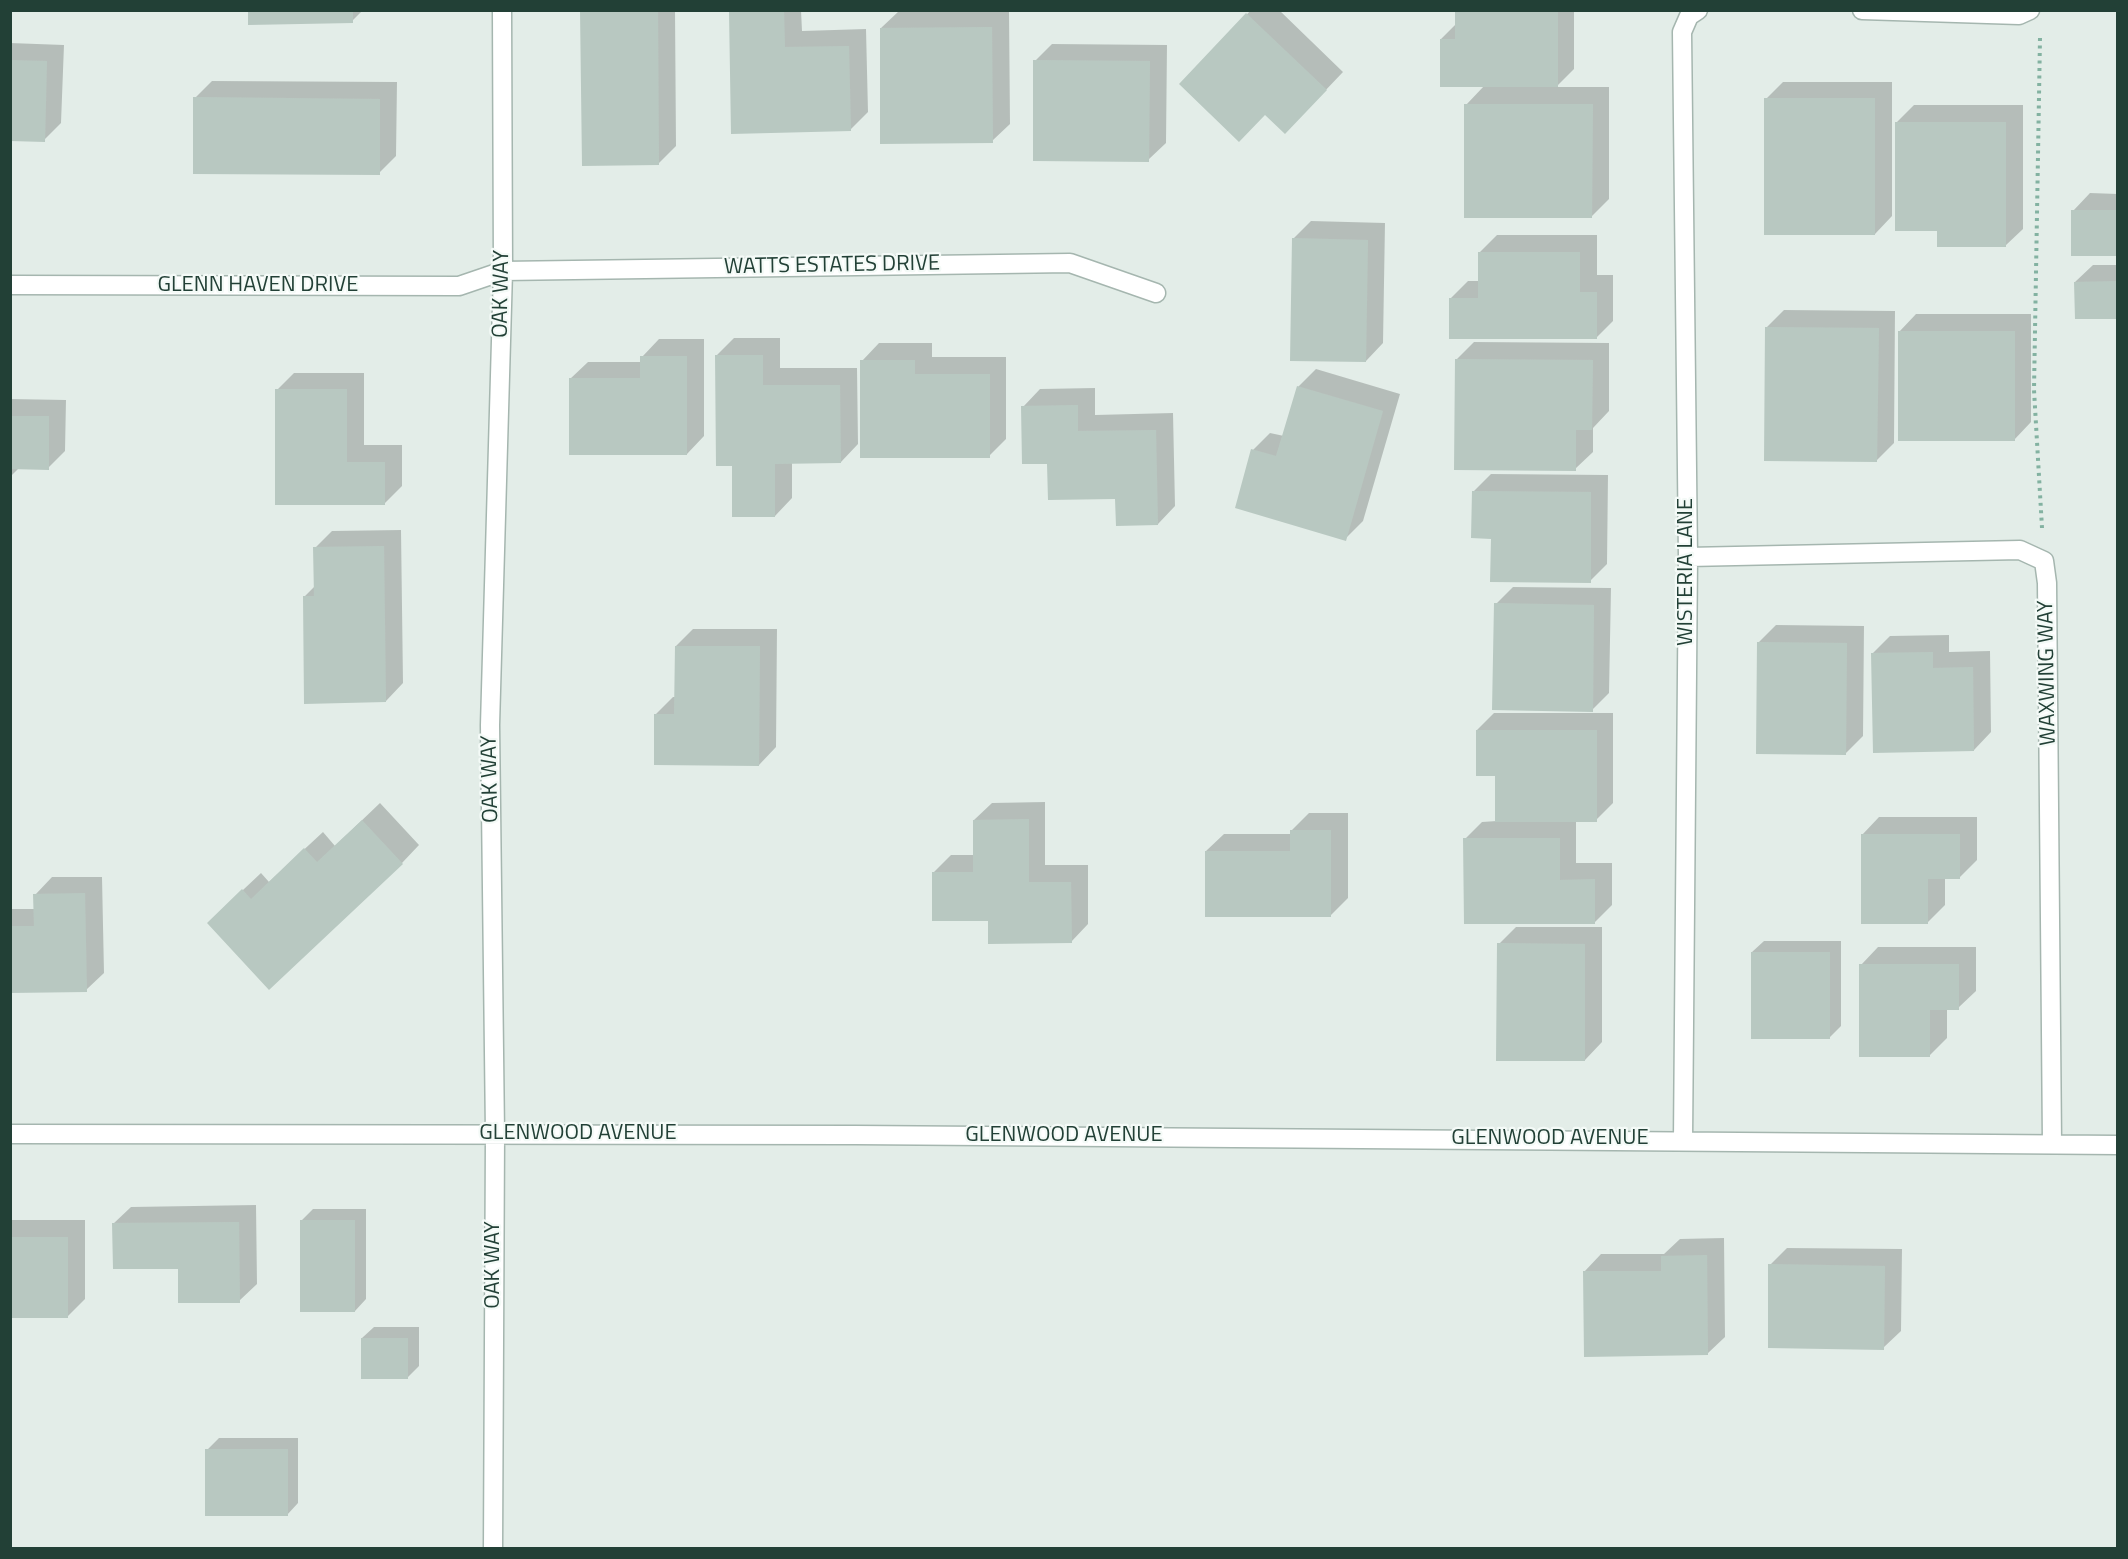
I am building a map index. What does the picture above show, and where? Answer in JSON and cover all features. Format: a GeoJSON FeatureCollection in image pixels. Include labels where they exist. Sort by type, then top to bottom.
{"type":"FeatureCollection","features":[{"type":"Feature","properties":{"kind":"street","name":"OAK WAY"},"geometry":{"type":"LineString","coordinates":[[493,1548],[495,1134],[490,725],[503,271],[502,10]]}},
{"type":"Feature","properties":{"kind":"street","name":"WISTERIA LANE"},"geometry":{"type":"LineString","coordinates":[[1683,1140],[1688,557],[1682,32],[1689,16],[1698,10]]}},
{"type":"Feature","properties":{"kind":"street"},"geometry":{"type":"LineString","coordinates":[[1862,10],[2019,15],[2030,10]]}},
{"type":"Feature","properties":{"kind":"street","name":"WATTS ESTATES DRIVE"},"geometry":{"type":"LineString","coordinates":[[503,271],[1070,263],[1156,293]]}},
{"type":"Feature","properties":{"kind":"street","name":"GLENN HAVEN DRIVE"},"geometry":{"type":"LineString","coordinates":[[10,285],[459,286],[503,271]]}},
{"type":"Feature","properties":{"kind":"street"},"geometry":{"type":"LineString","coordinates":[[1688,557],[2020,550],[2044,561]]}},
{"type":"Feature","properties":{"kind":"street","name":"WAXWING WAY"},"geometry":{"type":"LineString","coordinates":[[2044,561],[2047,583],[2052,1144]]}},
{"type":"Feature","properties":{"kind":"street","name":"GLENWOOD AVENUE"},"geometry":{"type":"LineString","coordinates":[[10,1134],[1683,1140],[2118,1145]]}},
{"type":"Feature","properties":{"kind":"path"},"geometry":{"type":"LineString","coordinates":[[2040,34],[2034,390],[2044,561]]}},
{"type":"Feature","properties":{"kind":"building"},"geometry":{"type":"Polygon","coordinates":[[[248,10],[353,10],[353,23],[248,25],[248,10]]]}},
{"type":"Feature","properties":{"kind":"building"},"geometry":{"type":"Polygon","coordinates":[[[580,10],[658,10],[659,165],[582,166],[580,10]]]}},
{"type":"Feature","properties":{"kind":"building"},"geometry":{"type":"Polygon","coordinates":[[[1455,10],[1558,10],[1558,87],[1440,87],[1440,39],[1455,39],[1455,10]]]}},
{"type":"Feature","properties":{"kind":"building"},"geometry":{"type":"Polygon","coordinates":[[[784,11],[785,47],[849,46],[851,131],[731,134],[729,12],[784,11]]]}},
{"type":"Feature","properties":{"kind":"building"},"geometry":{"type":"Polygon","coordinates":[[[1246,13],[1327,90],[1285,134],[1265,115],[1239,142],[1179,84],[1246,13]]]}},
{"type":"Feature","properties":{"kind":"building"},"geometry":{"type":"Polygon","coordinates":[[[992,27],[993,143],[880,144],[880,28],[992,27]]]}},
{"type":"Feature","properties":{"kind":"building"},"geometry":{"type":"Polygon","coordinates":[[[10,60],[47,61],[45,142],[10,141],[10,60]]]}},
{"type":"Feature","properties":{"kind":"building"},"geometry":{"type":"Polygon","coordinates":[[[1033,60],[1150,61],[1149,162],[1033,161],[1033,60]]]}},
{"type":"Feature","properties":{"kind":"building"},"geometry":{"type":"Polygon","coordinates":[[[193,97],[380,99],[380,175],[193,174],[193,97]]]}},
{"type":"Feature","properties":{"kind":"building"},"geometry":{"type":"Polygon","coordinates":[[[1764,98],[1875,98],[1875,235],[1764,235],[1764,98]]]}},
{"type":"Feature","properties":{"kind":"building"},"geometry":{"type":"Polygon","coordinates":[[[1464,104],[1593,104],[1592,218],[1464,218],[1464,104]]]}},
{"type":"Feature","properties":{"kind":"building"},"geometry":{"type":"Polygon","coordinates":[[[1895,122],[2006,122],[2006,247],[1937,247],[1937,231],[1895,231],[1895,122]]]}},
{"type":"Feature","properties":{"kind":"building"},"geometry":{"type":"Polygon","coordinates":[[[2071,210],[2118,210],[2118,256],[2071,256],[2071,210]]]}},
{"type":"Feature","properties":{"kind":"building"},"geometry":{"type":"Polygon","coordinates":[[[1292,238],[1368,240],[1366,362],[1290,361],[1292,238]]]}},
{"type":"Feature","properties":{"kind":"building"},"geometry":{"type":"Polygon","coordinates":[[[1478,252],[1580,252],[1580,292],[1597,292],[1597,339],[1449,339],[1449,298],[1478,298],[1478,252]]]}},
{"type":"Feature","properties":{"kind":"building"},"geometry":{"type":"Polygon","coordinates":[[[2118,281],[2118,319],[2075,319],[2074,282],[2118,281]]]}},
{"type":"Feature","properties":{"kind":"building"},"geometry":{"type":"Polygon","coordinates":[[[1765,327],[1879,328],[1877,462],[1764,461],[1765,327]]]}},
{"type":"Feature","properties":{"kind":"building"},"geometry":{"type":"Polygon","coordinates":[[[1898,331],[2015,331],[2015,441],[1898,441],[1898,331]]]}},
{"type":"Feature","properties":{"kind":"building"},"geometry":{"type":"Polygon","coordinates":[[[715,355],[763,355],[763,385],[840,385],[841,463],[775,464],[775,517],[732,517],[732,466],[716,466],[715,355]]]}},
{"type":"Feature","properties":{"kind":"building"},"geometry":{"type":"Polygon","coordinates":[[[640,356],[687,356],[687,455],[569,455],[569,378],[640,378],[640,356]]]}},
{"type":"Feature","properties":{"kind":"building"},"geometry":{"type":"Polygon","coordinates":[[[1455,359],[1593,360],[1592,430],[1576,430],[1576,471],[1454,470],[1455,359]]]}},
{"type":"Feature","properties":{"kind":"building"},"geometry":{"type":"Polygon","coordinates":[[[860,360],[915,360],[915,374],[990,374],[990,458],[860,458],[860,360]]]}},
{"type":"Feature","properties":{"kind":"building"},"geometry":{"type":"Polygon","coordinates":[[[1297,386],[1383,411],[1346,541],[1235,508],[1251,449],[1276,456],[1297,386]]]}},
{"type":"Feature","properties":{"kind":"building"},"geometry":{"type":"Polygon","coordinates":[[[275,389],[347,389],[347,462],[385,462],[385,505],[275,505],[275,389]]]}},
{"type":"Feature","properties":{"kind":"building"},"geometry":{"type":"Polygon","coordinates":[[[1078,405],[1078,431],[1156,430],[1158,525],[1116,526],[1115,499],[1048,500],[1047,464],[1022,464],[1021,406],[1078,405]]]}},
{"type":"Feature","properties":{"kind":"building"},"geometry":{"type":"Polygon","coordinates":[[[10,416],[49,416],[49,470],[10,469],[10,416]]]}},
{"type":"Feature","properties":{"kind":"building"},"geometry":{"type":"Polygon","coordinates":[[[1472,491],[1591,492],[1591,583],[1490,582],[1491,539],[1471,538],[1472,491]]]}},
{"type":"Feature","properties":{"kind":"building"},"geometry":{"type":"Polygon","coordinates":[[[384,546],[386,702],[304,704],[303,596],[314,596],[313,547],[384,546]]]}},
{"type":"Feature","properties":{"kind":"building"},"geometry":{"type":"Polygon","coordinates":[[[1494,603],[1594,605],[1593,712],[1492,710],[1494,603]]]}},
{"type":"Feature","properties":{"kind":"building"},"geometry":{"type":"Polygon","coordinates":[[[1757,642],[1847,643],[1846,755],[1756,754],[1757,642]]]}},
{"type":"Feature","properties":{"kind":"building"},"geometry":{"type":"Polygon","coordinates":[[[675,646],[760,646],[759,766],[654,765],[654,714],[674,714],[675,646]]]}},
{"type":"Feature","properties":{"kind":"building"},"geometry":{"type":"Polygon","coordinates":[[[1933,652],[1933,668],[1973,667],[1974,751],[1873,753],[1871,653],[1933,652]]]}},
{"type":"Feature","properties":{"kind":"building"},"geometry":{"type":"Polygon","coordinates":[[[1476,730],[1597,730],[1597,822],[1495,822],[1495,776],[1476,776],[1476,730]]]}},
{"type":"Feature","properties":{"kind":"building"},"geometry":{"type":"Polygon","coordinates":[[[1029,819],[1029,882],[1071,882],[1072,943],[988,944],[988,921],[932,921],[932,872],[973,872],[973,820],[1029,819]]]}},
{"type":"Feature","properties":{"kind":"building"},"geometry":{"type":"Polygon","coordinates":[[[362,820],[403,864],[269,990],[207,923],[242,889],[251,899],[304,848],[317,862],[362,820]]]}},
{"type":"Feature","properties":{"kind":"building"},"geometry":{"type":"Polygon","coordinates":[[[1290,830],[1331,830],[1331,917],[1205,917],[1205,851],[1290,851],[1290,830]]]}},
{"type":"Feature","properties":{"kind":"building"},"geometry":{"type":"Polygon","coordinates":[[[1861,834],[1960,834],[1960,879],[1928,879],[1928,924],[1861,924],[1861,834]]]}},
{"type":"Feature","properties":{"kind":"building"},"geometry":{"type":"Polygon","coordinates":[[[1463,838],[1560,838],[1560,880],[1595,879],[1595,924],[1464,924],[1463,838]]]}},
{"type":"Feature","properties":{"kind":"building"},"geometry":{"type":"Polygon","coordinates":[[[85,893],[87,992],[10,993],[10,926],[34,926],[33,894],[85,893]]]}},
{"type":"Feature","properties":{"kind":"building"},"geometry":{"type":"Polygon","coordinates":[[[1497,943],[1585,944],[1585,1061],[1496,1061],[1497,943]]]}},
{"type":"Feature","properties":{"kind":"building"},"geometry":{"type":"Polygon","coordinates":[[[1751,952],[1830,952],[1830,1039],[1751,1039],[1751,952]]]}},
{"type":"Feature","properties":{"kind":"building"},"geometry":{"type":"Polygon","coordinates":[[[1859,964],[1959,964],[1959,1010],[1930,1010],[1930,1057],[1859,1057],[1859,964]]]}},
{"type":"Feature","properties":{"kind":"building"},"geometry":{"type":"Polygon","coordinates":[[[300,1220],[355,1220],[355,1312],[300,1312],[300,1220]]]}},
{"type":"Feature","properties":{"kind":"building"},"geometry":{"type":"Polygon","coordinates":[[[239,1222],[240,1303],[178,1303],[178,1269],[113,1269],[112,1223],[239,1222]]]}},
{"type":"Feature","properties":{"kind":"building"},"geometry":{"type":"Polygon","coordinates":[[[10,1237],[68,1237],[68,1318],[10,1318],[10,1237]]]}},
{"type":"Feature","properties":{"kind":"building"},"geometry":{"type":"Polygon","coordinates":[[[1707,1255],[1708,1355],[1584,1357],[1583,1271],[1661,1271],[1661,1256],[1707,1255]]]}},
{"type":"Feature","properties":{"kind":"building"},"geometry":{"type":"Polygon","coordinates":[[[1768,1264],[1885,1266],[1884,1350],[1768,1348],[1768,1264]]]}},
{"type":"Feature","properties":{"kind":"building"},"geometry":{"type":"Polygon","coordinates":[[[361,1338],[408,1338],[408,1379],[361,1379],[361,1338]]]}},
{"type":"Feature","properties":{"kind":"building"},"geometry":{"type":"Polygon","coordinates":[[[205,1449],[288,1449],[288,1516],[205,1516],[205,1449]]]}}]}
